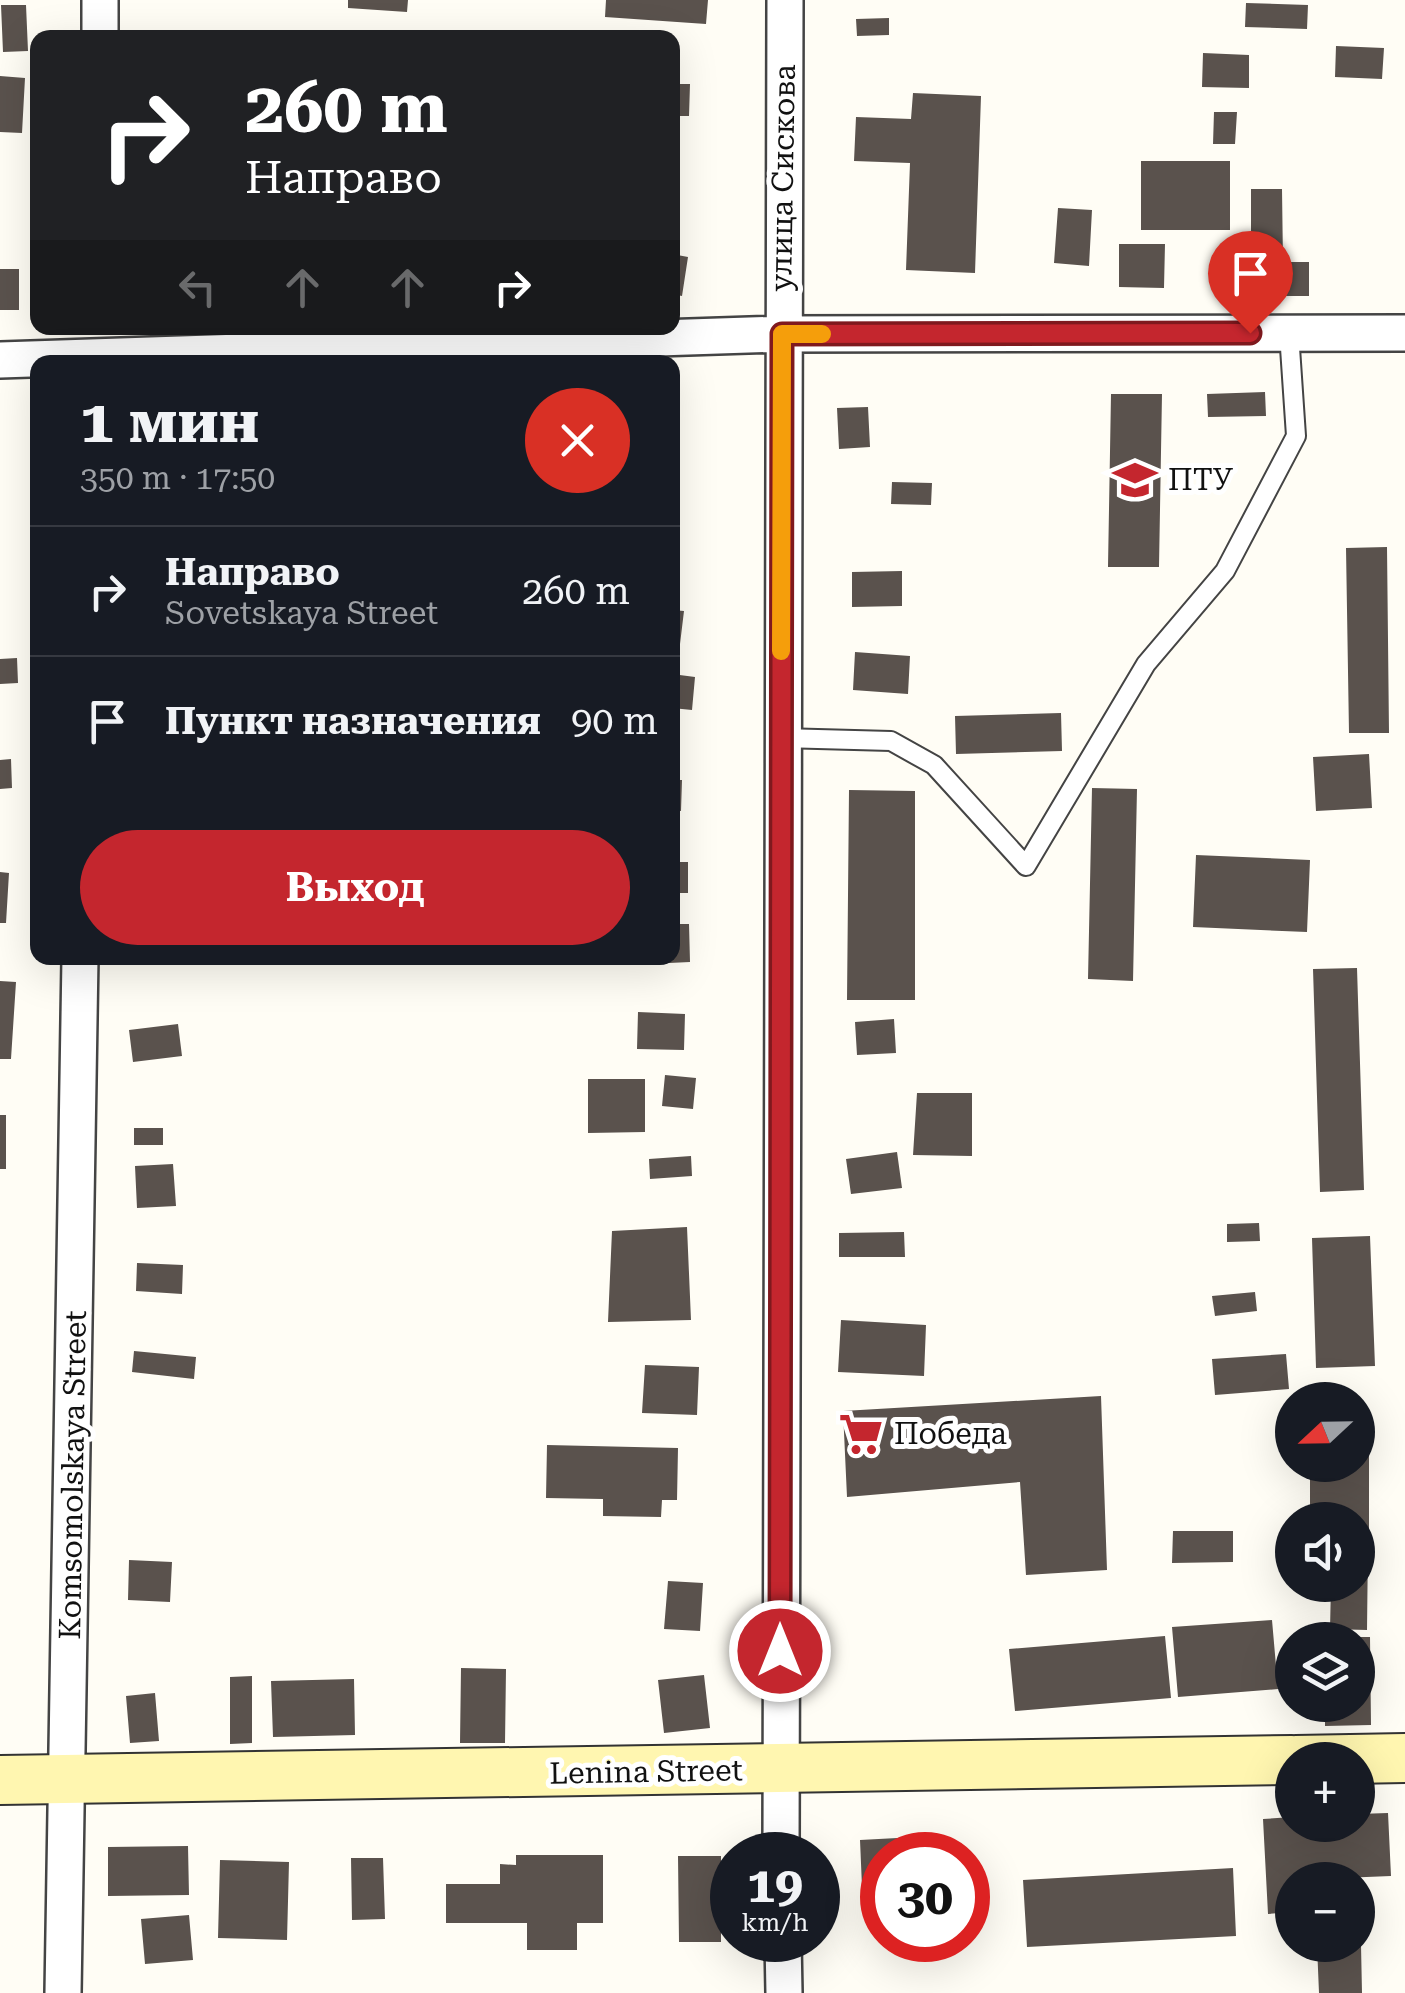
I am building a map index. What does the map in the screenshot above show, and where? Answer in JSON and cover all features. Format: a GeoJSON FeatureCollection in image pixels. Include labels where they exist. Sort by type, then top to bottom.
{"type":"FeatureCollection","features":[{"type":"Feature","properties":{"kind":"street"},"geometry":{"type":"LineString","coordinates":[[100,0],[100,30]]}},
{"type":"Feature","properties":{"kind":"street","name":"улица Сискова"},"geometry":{"type":"LineString","coordinates":[[780,1832],[785,0]]}},
{"type":"Feature","properties":{"kind":"street"},"geometry":{"type":"LineString","coordinates":[[80,355],[104,342],[1405,332]]}},
{"type":"Feature","properties":{"kind":"street"},"geometry":{"type":"LineString","coordinates":[[0,360],[30,360]]}},
{"type":"Feature","properties":{"kind":"street","name":"Komsomolskaya Street"},"geometry":{"type":"LineString","coordinates":[[64,1993],[80,965]]}},
{"type":"Feature","properties":{"kind":"street","name":"Lenina Street"},"geometry":{"type":"LineString","coordinates":[[1375,1759],[1405,1758]]}},
{"type":"Feature","properties":{"kind":"street","name":"Lenina Street"},"geometry":{"type":"LineString","coordinates":[[0,1780],[1275,1760]]}},
{"type":"Feature","properties":{"kind":"street"},"geometry":{"type":"LineString","coordinates":[[783,1962],[784,1993]]}},
{"type":"Feature","properties":{"kind":"lane"},"geometry":{"type":"LineString","coordinates":[[781,738],[890,741],[934,765],[1026,866],[1146,664],[1225,572],[1296,436],[1289,333]]}},
{"type":"Feature","properties":{"kind":"building"},"geometry":{"type":"Polygon","coordinates":[[[348,0],[408,0],[407,12],[348,8],[348,0]]]}},
{"type":"Feature","properties":{"kind":"building"},"geometry":{"type":"Polygon","coordinates":[[[606,0],[708,0],[706,24],[605,17],[606,0]]]}},
{"type":"Feature","properties":{"kind":"building"},"geometry":{"type":"Polygon","coordinates":[[[1246,3],[1308,5],[1307,29],[1245,27],[1246,3]]]}},
{"type":"Feature","properties":{"kind":"building"},"geometry":{"type":"Polygon","coordinates":[[[1,5],[26,5],[28,51],[3,52],[1,5]]]}},
{"type":"Feature","properties":{"kind":"building"},"geometry":{"type":"Polygon","coordinates":[[[889,18],[889,35],[857,36],[856,19],[889,18]]]}},
{"type":"Feature","properties":{"kind":"building"},"geometry":{"type":"Polygon","coordinates":[[[1336,46],[1384,48],[1382,79],[1335,77],[1336,46]]]}},
{"type":"Feature","properties":{"kind":"building"},"geometry":{"type":"Polygon","coordinates":[[[1203,53],[1249,55],[1249,88],[1202,87],[1203,53]]]}},
{"type":"Feature","properties":{"kind":"building"},"geometry":{"type":"Polygon","coordinates":[[[0,76],[25,78],[22,133],[0,132],[0,76]]]}},
{"type":"Feature","properties":{"kind":"building"},"geometry":{"type":"Polygon","coordinates":[[[680,84],[690,84],[689,116],[680,116],[680,84]]]}},
{"type":"Feature","properties":{"kind":"building"},"geometry":{"type":"Polygon","coordinates":[[[913,93],[981,96],[975,273],[906,270],[910,163],[854,161],[856,117],[911,119],[913,93]]]}},
{"type":"Feature","properties":{"kind":"building"},"geometry":{"type":"Polygon","coordinates":[[[1214,112],[1237,112],[1235,144],[1213,144],[1214,112]]]}},
{"type":"Feature","properties":{"kind":"building"},"geometry":{"type":"Polygon","coordinates":[[[1141,161],[1230,161],[1230,230],[1141,230],[1141,161]]]}},
{"type":"Feature","properties":{"kind":"building"},"geometry":{"type":"Polygon","coordinates":[[[1251,189],[1282,189],[1283,262],[1309,262],[1309,296],[1251,296],[1251,189]]]}},
{"type":"Feature","properties":{"kind":"building"},"geometry":{"type":"Polygon","coordinates":[[[1058,208],[1092,210],[1089,266],[1054,263],[1058,208]]]}},
{"type":"Feature","properties":{"kind":"building"},"geometry":{"type":"Polygon","coordinates":[[[1119,244],[1165,244],[1164,288],[1119,287],[1119,244]]]}},
{"type":"Feature","properties":{"kind":"building"},"geometry":{"type":"Polygon","coordinates":[[[680,256],[688,257],[680,296],[680,256]]]}},
{"type":"Feature","properties":{"kind":"building"},"geometry":{"type":"Polygon","coordinates":[[[0,269],[19,269],[19,310],[0,310],[0,269]]]}},
{"type":"Feature","properties":{"kind":"building"},"geometry":{"type":"Polygon","coordinates":[[[1265,392],[1266,416],[1208,417],[1207,394],[1265,392]]]}},
{"type":"Feature","properties":{"kind":"building","name":"ПТУ"},"geometry":{"type":"Polygon","coordinates":[[[1111,394],[1162,394],[1159,567],[1108,567],[1111,394]]]}},
{"type":"Feature","properties":{"kind":"building"},"geometry":{"type":"Polygon","coordinates":[[[868,407],[870,447],[839,449],[837,408],[868,407]]]}},
{"type":"Feature","properties":{"kind":"building"},"geometry":{"type":"Polygon","coordinates":[[[892,482],[932,483],[931,505],[891,504],[892,482]]]}},
{"type":"Feature","properties":{"kind":"building"},"geometry":{"type":"Polygon","coordinates":[[[1387,547],[1389,733],[1349,733],[1346,548],[1387,547]]]}},
{"type":"Feature","properties":{"kind":"building"},"geometry":{"type":"Polygon","coordinates":[[[902,571],[902,606],[852,607],[852,572],[902,571]]]}},
{"type":"Feature","properties":{"kind":"building"},"geometry":{"type":"Polygon","coordinates":[[[680,611],[684,611],[680,644],[680,611]]]}},
{"type":"Feature","properties":{"kind":"building"},"geometry":{"type":"Polygon","coordinates":[[[855,652],[910,656],[908,694],[853,690],[855,652]]]}},
{"type":"Feature","properties":{"kind":"building"},"geometry":{"type":"Polygon","coordinates":[[[17,658],[18,683],[0,684],[0,659],[17,658]]]}},
{"type":"Feature","properties":{"kind":"building"},"geometry":{"type":"Polygon","coordinates":[[[680,675],[695,677],[692,710],[680,709],[680,675]]]}},
{"type":"Feature","properties":{"kind":"building"},"geometry":{"type":"Polygon","coordinates":[[[1061,713],[1062,751],[956,754],[955,716],[1061,713]]]}},
{"type":"Feature","properties":{"kind":"building"},"geometry":{"type":"Polygon","coordinates":[[[1369,754],[1372,808],[1316,811],[1313,757],[1369,754]]]}},
{"type":"Feature","properties":{"kind":"building"},"geometry":{"type":"Polygon","coordinates":[[[11,759],[12,788],[0,789],[0,760],[11,759]]]}},
{"type":"Feature","properties":{"kind":"building"},"geometry":{"type":"Polygon","coordinates":[[[1092,788],[1137,789],[1133,981],[1088,979],[1092,788]]]}},
{"type":"Feature","properties":{"kind":"building"},"geometry":{"type":"Polygon","coordinates":[[[849,790],[915,791],[915,1000],[847,1000],[849,790]]]}},
{"type":"Feature","properties":{"kind":"building"},"geometry":{"type":"Polygon","coordinates":[[[1196,855],[1310,860],[1307,932],[1193,927],[1196,855]]]}},
{"type":"Feature","properties":{"kind":"building"},"geometry":{"type":"Polygon","coordinates":[[[680,862],[688,862],[688,893],[680,893],[680,862]]]}},
{"type":"Feature","properties":{"kind":"building"},"geometry":{"type":"Polygon","coordinates":[[[0,872],[9,873],[6,923],[0,923],[0,872]]]}},
{"type":"Feature","properties":{"kind":"building"},"geometry":{"type":"Polygon","coordinates":[[[680,924],[689,924],[690,962],[680,962],[680,924]]]}},
{"type":"Feature","properties":{"kind":"building"},"geometry":{"type":"Polygon","coordinates":[[[1357,968],[1364,1190],[1320,1192],[1313,969],[1357,968]]]}},
{"type":"Feature","properties":{"kind":"building"},"geometry":{"type":"Polygon","coordinates":[[[0,981],[16,982],[11,1059],[0,1059],[0,981]]]}},
{"type":"Feature","properties":{"kind":"building"},"geometry":{"type":"Polygon","coordinates":[[[638,1012],[685,1014],[684,1050],[637,1049],[638,1012]]]}},
{"type":"Feature","properties":{"kind":"building"},"geometry":{"type":"Polygon","coordinates":[[[894,1019],[896,1053],[857,1055],[855,1022],[894,1019]]]}},
{"type":"Feature","properties":{"kind":"building"},"geometry":{"type":"Polygon","coordinates":[[[178,1024],[182,1056],[133,1062],[129,1030],[178,1024]]]}},
{"type":"Feature","properties":{"kind":"building"},"geometry":{"type":"Polygon","coordinates":[[[665,1075],[696,1078],[693,1109],[662,1106],[665,1075]]]}},
{"type":"Feature","properties":{"kind":"building"},"geometry":{"type":"Polygon","coordinates":[[[588,1079],[645,1079],[645,1132],[588,1133],[588,1079]]]}},
{"type":"Feature","properties":{"kind":"building"},"geometry":{"type":"Polygon","coordinates":[[[917,1093],[972,1093],[972,1156],[913,1155],[917,1093]]]}},
{"type":"Feature","properties":{"kind":"building"},"geometry":{"type":"Polygon","coordinates":[[[0,1115],[6,1115],[6,1169],[0,1169],[0,1115]]]}},
{"type":"Feature","properties":{"kind":"building"},"geometry":{"type":"Polygon","coordinates":[[[134,1128],[163,1128],[163,1145],[134,1145],[134,1128]]]}},
{"type":"Feature","properties":{"kind":"building"},"geometry":{"type":"Polygon","coordinates":[[[897,1152],[902,1188],[851,1194],[846,1159],[897,1152]]]}},
{"type":"Feature","properties":{"kind":"building"},"geometry":{"type":"Polygon","coordinates":[[[691,1156],[692,1176],[650,1179],[649,1159],[691,1156]]]}},
{"type":"Feature","properties":{"kind":"building"},"geometry":{"type":"Polygon","coordinates":[[[173,1164],[176,1206],[137,1208],[135,1166],[173,1164]]]}},
{"type":"Feature","properties":{"kind":"building"},"geometry":{"type":"Polygon","coordinates":[[[1259,1223],[1260,1241],[1227,1242],[1227,1224],[1259,1223]]]}},
{"type":"Feature","properties":{"kind":"building"},"geometry":{"type":"Polygon","coordinates":[[[687,1227],[691,1320],[608,1322],[612,1231],[687,1227]]]}},
{"type":"Feature","properties":{"kind":"building"},"geometry":{"type":"Polygon","coordinates":[[[904,1232],[905,1257],[839,1257],[839,1233],[904,1232]]]}},
{"type":"Feature","properties":{"kind":"building"},"geometry":{"type":"Polygon","coordinates":[[[1370,1236],[1375,1366],[1316,1368],[1312,1238],[1370,1236]]]}},
{"type":"Feature","properties":{"kind":"building"},"geometry":{"type":"Polygon","coordinates":[[[137,1263],[183,1265],[182,1294],[136,1291],[137,1263]]]}},
{"type":"Feature","properties":{"kind":"building"},"geometry":{"type":"Polygon","coordinates":[[[1255,1292],[1257,1311],[1215,1316],[1212,1296],[1255,1292]]]}},
{"type":"Feature","properties":{"kind":"building"},"geometry":{"type":"Polygon","coordinates":[[[841,1320],[926,1325],[924,1376],[838,1372],[841,1320]]]}},
{"type":"Feature","properties":{"kind":"building"},"geometry":{"type":"Polygon","coordinates":[[[134,1351],[196,1357],[194,1379],[132,1372],[134,1351]]]}},
{"type":"Feature","properties":{"kind":"building"},"geometry":{"type":"Polygon","coordinates":[[[1286,1354],[1288,1382],[1275,1382],[1275,1390],[1215,1395],[1212,1359],[1286,1354]]]}},
{"type":"Feature","properties":{"kind":"building"},"geometry":{"type":"Polygon","coordinates":[[[645,1365],[699,1367],[697,1415],[642,1413],[645,1365]]]}},
{"type":"Feature","properties":{"kind":"building"},"geometry":{"type":"Polygon","coordinates":[[[1101,1396],[1107,1570],[1026,1575],[1020,1482],[847,1497],[843,1411],[1101,1396]]]}},
{"type":"Feature","properties":{"kind":"building"},"geometry":{"type":"Polygon","coordinates":[[[547,1445],[678,1448],[677,1500],[662,1500],[661,1517],[603,1516],[603,1499],[546,1498],[547,1445]]]}},
{"type":"Feature","properties":{"kind":"building"},"geometry":{"type":"Polygon","coordinates":[[[1310,1482],[1369,1482],[1369,1502],[1310,1502],[1310,1482]]]}},
{"type":"Feature","properties":{"kind":"building"},"geometry":{"type":"Polygon","coordinates":[[[1173,1531],[1233,1531],[1233,1562],[1172,1563],[1173,1531]]]}},
{"type":"Feature","properties":{"kind":"building"},"geometry":{"type":"Polygon","coordinates":[[[129,1560],[172,1562],[170,1602],[128,1600],[129,1560]]]}},
{"type":"Feature","properties":{"kind":"building"},"geometry":{"type":"Polygon","coordinates":[[[668,1581],[703,1583],[700,1631],[664,1629],[668,1581]]]}},
{"type":"Feature","properties":{"kind":"building"},"geometry":{"type":"Polygon","coordinates":[[[1331,1602],[1367,1602],[1367,1622],[1330,1622],[1331,1602]]]}},
{"type":"Feature","properties":{"kind":"building"},"geometry":{"type":"Polygon","coordinates":[[[1272,1620],[1275,1689],[1178,1697],[1172,1627],[1272,1620]]]}},
{"type":"Feature","properties":{"kind":"building"},"geometry":{"type":"Polygon","coordinates":[[[1165,1636],[1171,1698],[1015,1711],[1009,1649],[1165,1636]]]}},
{"type":"Feature","properties":{"kind":"building"},"geometry":{"type":"Polygon","coordinates":[[[461,1668],[506,1669],[505,1743],[460,1743],[461,1668]]]}},
{"type":"Feature","properties":{"kind":"building"},"geometry":{"type":"Polygon","coordinates":[[[704,1675],[710,1728],[664,1733],[658,1680],[704,1675]]]}},
{"type":"Feature","properties":{"kind":"building"},"geometry":{"type":"Polygon","coordinates":[[[252,1676],[252,1743],[230,1744],[230,1677],[252,1676]]]}},
{"type":"Feature","properties":{"kind":"building"},"geometry":{"type":"Polygon","coordinates":[[[354,1679],[355,1735],[273,1737],[271,1681],[354,1679]]]}},
{"type":"Feature","properties":{"kind":"building"},"geometry":{"type":"Polygon","coordinates":[[[155,1693],[159,1741],[130,1743],[126,1696],[155,1693]]]}},
{"type":"Feature","properties":{"kind":"building"},"geometry":{"type":"Polygon","coordinates":[[[1325,1722],[1371,1722],[1371,1725],[1325,1726],[1325,1722]]]}},
{"type":"Feature","properties":{"kind":"building"},"geometry":{"type":"Polygon","coordinates":[[[1375,1813],[1388,1813],[1391,1876],[1375,1877],[1375,1862],[1275,1862],[1275,1913],[1268,1914],[1263,1819],[1275,1818],[1275,1842],[1375,1842],[1375,1813]]]}},
{"type":"Feature","properties":{"kind":"building"},"geometry":{"type":"Polygon","coordinates":[[[188,1846],[189,1895],[108,1896],[108,1847],[188,1846]]]}},
{"type":"Feature","properties":{"kind":"building"},"geometry":{"type":"Polygon","coordinates":[[[516,1855],[603,1855],[603,1923],[577,1923],[577,1950],[527,1950],[527,1923],[446,1923],[446,1884],[500,1884],[500,1864],[516,1865],[516,1855]]]}},
{"type":"Feature","properties":{"kind":"building"},"geometry":{"type":"Polygon","coordinates":[[[678,1856],[710,1856],[710,1942],[679,1942],[678,1856]]]}},
{"type":"Feature","properties":{"kind":"building"},"geometry":{"type":"Polygon","coordinates":[[[351,1858],[383,1858],[385,1919],[352,1920],[351,1858]]]}},
{"type":"Feature","properties":{"kind":"building"},"geometry":{"type":"Polygon","coordinates":[[[220,1860],[289,1862],[287,1940],[218,1938],[220,1860]]]}},
{"type":"Feature","properties":{"kind":"building"},"geometry":{"type":"Polygon","coordinates":[[[1233,1868],[1236,1936],[1027,1947],[1023,1880],[1233,1868]]]}},
{"type":"Feature","properties":{"kind":"building"},"geometry":{"type":"Polygon","coordinates":[[[189,1915],[193,1960],[145,1964],[141,1919],[189,1915]]]}},
{"type":"Feature","properties":{"kind":"building"},"geometry":{"type":"Polygon","coordinates":[[[1318,1962],[1361,1962],[1362,1993],[1319,1993],[1318,1962]]]}},
{"type":"Feature","properties":{"kind":"slow traffic"},"geometry":{"type":"LineString","coordinates":[[781,651],[782,334],[822,334]]}},
{"type":"Feature","properties":{"kind":"place","name":"ПТУ"},"geometry":{"type":"Point","coordinates":[1135,480]}},
{"type":"Feature","properties":{"kind":"place","name":"Победа"},"geometry":{"type":"Point","coordinates":[861,1434]}},
{"type":"Feature","properties":{"kind":"route"},"geometry":{"type":"LineString","coordinates":[[780,1651],[782,334],[1250,333]]}}]}
